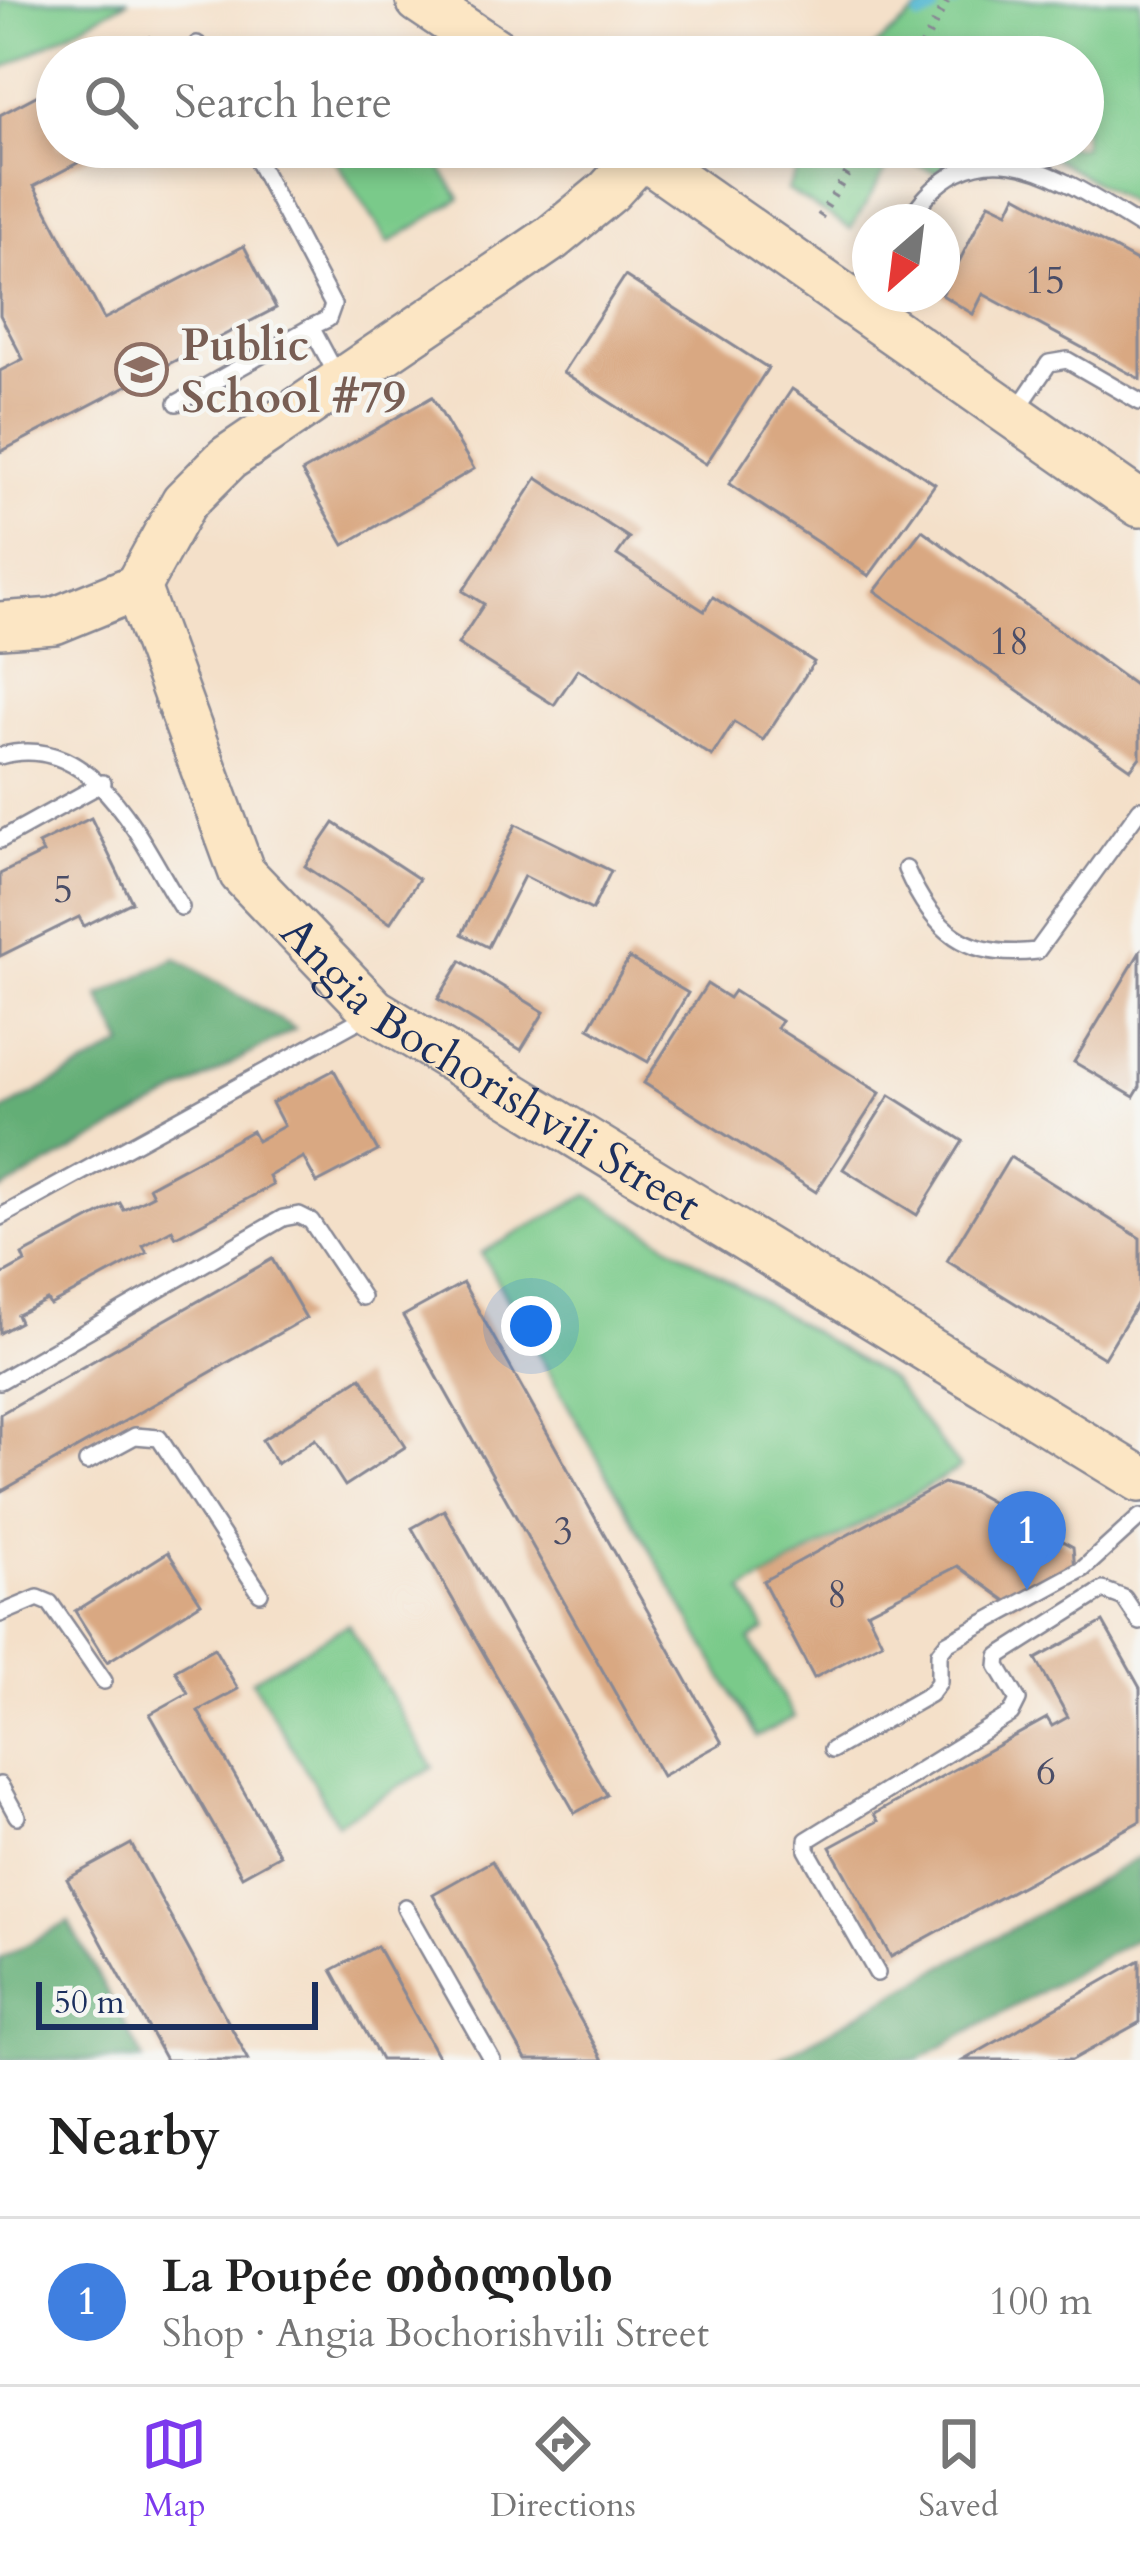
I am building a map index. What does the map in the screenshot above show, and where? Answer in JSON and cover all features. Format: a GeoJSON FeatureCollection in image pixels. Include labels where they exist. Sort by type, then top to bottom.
{"type":"FeatureCollection","features":[{"type":"Feature","properties":{"kind":"street"},"geometry":{"type":"LineString","coordinates":[[419,0],[472,36]]}},
{"type":"Feature","properties":{"kind":"street"},"geometry":{"type":"LineString","coordinates":[[0,625],[54,621],[137,587],[184,502],[228,458],[552,238],[609,191],[624,168]]}},
{"type":"Feature","properties":{"kind":"street"},"geometry":{"type":"LineString","coordinates":[[661,168],[858,298],[1140,504]]}},
{"type":"Feature","properties":{"kind":"street","name":"Angia Bochorishvili Street"},"geometry":{"type":"LineString","coordinates":[[137,587],[242,873],[374,1011],[1140,1479]]}},
{"type":"Feature","properties":{"kind":"lane"},"geometry":{"type":"LineString","coordinates":[[177,403],[328,319],[333,305],[261,168]]}},
{"type":"Feature","properties":{"kind":"lane"},"geometry":{"type":"LineString","coordinates":[[919,204],[966,168]]}},
{"type":"Feature","properties":{"kind":"lane"},"geometry":{"type":"LineString","coordinates":[[1036,168],[1140,226]]}},
{"type":"Feature","properties":{"kind":"lane"},"geometry":{"type":"LineString","coordinates":[[310,327],[340,381]]}},
{"type":"Feature","properties":{"kind":"lane"},"geometry":{"type":"LineString","coordinates":[[1013,415],[1049,363],[1066,360],[1140,402]]}},
{"type":"Feature","properties":{"kind":"lane"},"geometry":{"type":"LineString","coordinates":[[0,756],[34,754],[72,764],[103,783],[182,907]]}},
{"type":"Feature","properties":{"kind":"lane"},"geometry":{"type":"LineString","coordinates":[[0,840],[103,783]]}},
{"type":"Feature","properties":{"kind":"lane"},"geometry":{"type":"LineString","coordinates":[[906,869],[931,918],[951,939],[1007,955],[1036,951],[1140,809]]}},
{"type":"Feature","properties":{"kind":"lane"},"geometry":{"type":"LineString","coordinates":[[0,1217],[374,1011]]}},
{"type":"Feature","properties":{"kind":"lane"},"geometry":{"type":"LineString","coordinates":[[0,1381],[283,1218],[299,1215],[310,1221],[362,1297]]}},
{"type":"Feature","properties":{"kind":"lane"},"geometry":{"type":"LineString","coordinates":[[87,1462],[135,1436],[159,1438],[260,1592]]}},
{"type":"Feature","properties":{"kind":"lane"},"geometry":{"type":"LineString","coordinates":[[832,1750],[930,1694],[939,1682],[939,1653],[947,1643],[1083,1569],[1140,1517]]}},
{"type":"Feature","properties":{"kind":"lane"},"geometry":{"type":"LineString","coordinates":[[877,1973],[807,1850],[807,1840],[1012,1714],[1018,1700],[998,1666],[999,1656],[1103,1590],[1124,1598],[1140,1622]]}},
{"type":"Feature","properties":{"kind":"lane"},"geometry":{"type":"LineString","coordinates":[[0,1614],[38,1598],[50,1603],[104,1682]]}},
{"type":"Feature","properties":{"kind":"lane"},"geometry":{"type":"LineString","coordinates":[[0,1785],[17,1816]]}},
{"type":"Feature","properties":{"kind":"lane"},"geometry":{"type":"LineString","coordinates":[[405,1907],[492,2060]]}},
{"type":"Feature","properties":{"kind":"path"},"geometry":{"type":"LineString","coordinates":[[927,36],[947,0]]}},
{"type":"Feature","properties":{"kind":"path"},"geometry":{"type":"LineString","coordinates":[[820,217],[851,168]]}},
{"type":"Feature","properties":{"kind":"green space"},"geometry":{"type":"Polygon","coordinates":[[[0,0],[129,0],[63,36],[36,36],[36,50],[0,70],[0,0]]]}},
{"type":"Feature","properties":{"kind":"green space"},"geometry":{"type":"Polygon","coordinates":[[[931,0],[1140,0],[1140,209],[1071,168],[1104,168],[1104,36],[888,36],[931,0]]]}},
{"type":"Feature","properties":{"kind":"green space"},"geometry":{"type":"Polygon","coordinates":[[[341,168],[441,168],[460,198],[389,243],[341,168]]]}},
{"type":"Feature","properties":{"kind":"green space"},"geometry":{"type":"Polygon","coordinates":[[[798,168],[887,168],[866,204],[852,204],[851,229],[787,190],[798,168]]]}},
{"type":"Feature","properties":{"kind":"green space"},"geometry":{"type":"Polygon","coordinates":[[[176,958],[295,1029],[0,1191],[0,1112],[124,1045],[99,996],[176,958]]]}},
{"type":"Feature","properties":{"kind":"green space"},"geometry":{"type":"Polygon","coordinates":[[[588,1195],[891,1380],[960,1468],[743,1591],[765,1630],[750,1640],[794,1717],[757,1737],[481,1253],[588,1195]]]}},
{"type":"Feature","properties":{"kind":"green space"},"geometry":{"type":"Polygon","coordinates":[[[348,1624],[433,1767],[337,1823],[252,1680],[348,1624]]]}},
{"type":"Feature","properties":{"kind":"green space"},"geometry":{"type":"Polygon","coordinates":[[[1140,1857],[1140,1936],[918,2060],[776,2060],[1140,1857]]]}},
{"type":"Feature","properties":{"kind":"green space"},"geometry":{"type":"Polygon","coordinates":[[[69,1922],[144,2060],[0,2060],[0,1959],[69,1922]]]}},
{"type":"Feature","properties":{"kind":"building"},"geometry":{"type":"Polygon","coordinates":[[[36,96],[36,168],[68,168],[34,186],[104,319],[244,246],[276,308],[0,452],[0,371],[23,359],[0,315],[0,115],[36,96]]]}},
{"type":"Feature","properties":{"kind":"building"},"geometry":{"type":"Polygon","coordinates":[[[1016,195],[1140,263],[1140,379],[983,294],[973,314],[960,306],[960,260],[989,203],[1008,212],[1016,195]]]}},
{"type":"Feature","properties":{"kind":"building"},"geometry":{"type":"Polygon","coordinates":[[[625,276],[768,368],[706,464],[563,372],[625,276]]]}},
{"type":"Feature","properties":{"kind":"building"},"geometry":{"type":"Polygon","coordinates":[[[792,389],[935,484],[869,576],[729,484],[792,389]]]}},
{"type":"Feature","properties":{"kind":"building"},"geometry":{"type":"Polygon","coordinates":[[[432,397],[474,469],[344,545],[302,472],[432,397]]]}},
{"type":"Feature","properties":{"kind":"building"},"geometry":{"type":"Polygon","coordinates":[[[537,478],[629,538],[617,555],[704,611],[713,597],[814,662],[763,740],[734,722],[712,756],[578,669],[554,705],[458,644],[484,604],[463,591],[537,478]]]}},
{"type":"Feature","properties":{"kind":"building"},"geometry":{"type":"Polygon","coordinates":[[[922,530],[1140,689],[1140,757],[1131,769],[875,591],[922,530]]]}},
{"type":"Feature","properties":{"kind":"building"},"geometry":{"type":"Polygon","coordinates":[[[91,818],[132,902],[84,926],[79,917],[0,956],[0,874],[43,853],[38,844],[91,818]]]}},
{"type":"Feature","properties":{"kind":"building"},"geometry":{"type":"Polygon","coordinates":[[[334,823],[419,879],[390,923],[305,866],[334,823]]]}},
{"type":"Feature","properties":{"kind":"building"},"geometry":{"type":"Polygon","coordinates":[[[516,824],[611,871],[592,910],[524,876],[488,947],[462,934],[516,824]]]}},
{"type":"Feature","properties":{"kind":"building"},"geometry":{"type":"Polygon","coordinates":[[[1140,952],[1140,1087],[1134,1097],[1074,1062],[1140,952]]]}},
{"type":"Feature","properties":{"kind":"building"},"geometry":{"type":"Polygon","coordinates":[[[629,958],[688,993],[648,1062],[589,1028],[629,958]]]}},
{"type":"Feature","properties":{"kind":"building"},"geometry":{"type":"Polygon","coordinates":[[[461,961],[544,1012],[521,1050],[438,999],[461,961]]]}},
{"type":"Feature","properties":{"kind":"building"},"geometry":{"type":"Polygon","coordinates":[[[707,984],[729,998],[734,991],[781,1021],[777,1028],[880,1093],[816,1192],[644,1083],[707,984]]]}},
{"type":"Feature","properties":{"kind":"building"},"geometry":{"type":"Polygon","coordinates":[[[334,1070],[378,1151],[317,1183],[303,1157],[269,1176],[273,1185],[176,1237],[172,1230],[143,1246],[147,1253],[50,1305],[47,1300],[17,1315],[20,1322],[0,1333],[0,1276],[25,1262],[22,1255],[120,1203],[124,1210],[153,1195],[149,1187],[252,1131],[257,1141],[284,1126],[272,1103],[334,1070]]]}},
{"type":"Feature","properties":{"kind":"building"},"geometry":{"type":"Polygon","coordinates":[[[890,1095],[963,1141],[917,1215],[843,1169],[890,1095]]]}},
{"type":"Feature","properties":{"kind":"building"},"geometry":{"type":"Polygon","coordinates":[[[1010,1157],[1140,1238],[1140,1299],[1104,1358],[947,1261],[1010,1157]]]}},
{"type":"Feature","properties":{"kind":"building"},"geometry":{"type":"Polygon","coordinates":[[[272,1259],[306,1318],[0,1492],[0,1414],[272,1259]]]}},
{"type":"Feature","properties":{"kind":"building"},"geometry":{"type":"Polygon","coordinates":[[[463,1283],[722,1743],[662,1776],[403,1316],[463,1283]]]}},
{"type":"Feature","properties":{"kind":"building"},"geometry":{"type":"Polygon","coordinates":[[[361,1377],[405,1447],[345,1486],[315,1439],[277,1464],[262,1440],[361,1377]]]}},
{"type":"Feature","properties":{"kind":"building"},"geometry":{"type":"Polygon","coordinates":[[[943,1483],[971,1491],[1073,1547],[1075,1571],[1012,1605],[958,1566],[867,1612],[882,1642],[814,1678],[763,1581],[943,1483]]]}},
{"type":"Feature","properties":{"kind":"building"},"geometry":{"type":"Polygon","coordinates":[[[444,1510],[607,1795],[575,1813],[412,1528],[444,1510]]]}},
{"type":"Feature","properties":{"kind":"building"},"geometry":{"type":"Polygon","coordinates":[[[168,1552],[201,1603],[107,1662],[75,1611],[168,1552]]]}},
{"type":"Feature","properties":{"kind":"building"},"geometry":{"type":"Polygon","coordinates":[[[1103,1622],[1140,1688],[1140,1821],[891,1957],[830,1847],[878,1821],[874,1814],[1047,1718],[1052,1726],[1068,1717],[1036,1659],[1103,1622]]]}},
{"type":"Feature","properties":{"kind":"building"},"geometry":{"type":"Polygon","coordinates":[[[214,1648],[238,1689],[198,1711],[280,1855],[242,1876],[150,1714],[188,1693],[175,1670],[214,1648]]]}},
{"type":"Feature","properties":{"kind":"building"},"geometry":{"type":"Polygon","coordinates":[[[131,1844],[249,2060],[166,2060],[67,1879],[131,1844]]]}},
{"type":"Feature","properties":{"kind":"building"},"geometry":{"type":"Polygon","coordinates":[[[492,1861],[603,2060],[526,2060],[433,1894],[492,1861]]]}},
{"type":"Feature","properties":{"kind":"building"},"geometry":{"type":"Polygon","coordinates":[[[377,1946],[440,2060],[381,2060],[332,1970],[377,1946]]]}},
{"type":"Feature","properties":{"kind":"building"},"geometry":{"type":"Polygon","coordinates":[[[1140,1960],[1140,2022],[1072,2060],[964,2060],[1140,1960]]]}},
{"type":"Feature","properties":{"kind":"waterway"},"geometry":{"type":"LineString","coordinates":[[953,2],[957,0]]}},
{"type":"Feature","properties":{"kind":"waterway"},"geometry":{"type":"LineString","coordinates":[[920,17],[933,11]]}},
{"type":"Feature","properties":{"kind":"place","name":"Public School #79"},"geometry":{"type":"Point","coordinates":[142,370]}},
{"type":"Feature","properties":{"kind":"place","name":"La Poupée თბილისი"},"geometry":{"type":"Point","coordinates":[1027,1590]}}]}
